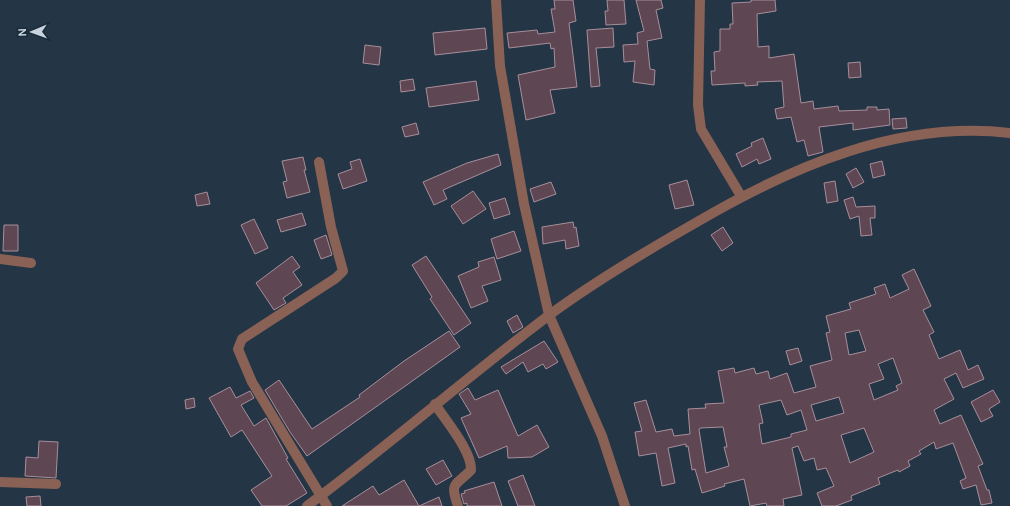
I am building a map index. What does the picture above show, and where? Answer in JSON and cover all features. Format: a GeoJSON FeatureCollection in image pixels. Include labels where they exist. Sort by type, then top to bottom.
{"type":"FeatureCollection","features":[{"type":"Feature","properties":{"kind":"street"},"geometry":{"type":"LineString","coordinates":[[496,0],[501,74],[524,204],[549,315],[602,436],[625,506]]}},
{"type":"Feature","properties":{"kind":"street"},"geometry":{"type":"LineString","coordinates":[[700,0],[698,104],[701,130],[741,196]]}},
{"type":"Feature","properties":{"kind":"street"},"geometry":{"type":"LineString","coordinates":[[306,506],[549,315],[622,265],[741,196],[824,159],[876,143],[920,134],[969,131],[1010,132]]}},
{"type":"Feature","properties":{"kind":"street"},"geometry":{"type":"LineString","coordinates":[[319,162],[332,227],[343,271],[336,278],[242,339],[238,349],[252,382],[327,506]]}},
{"type":"Feature","properties":{"kind":"street"},"geometry":{"type":"LineString","coordinates":[[0,260],[31,264]]}},
{"type":"Feature","properties":{"kind":"street"},"geometry":{"type":"LineString","coordinates":[[435,404],[467,454],[471,464],[471,470],[455,483],[453,490],[458,506]]}},
{"type":"Feature","properties":{"kind":"street"},"geometry":{"type":"LineString","coordinates":[[0,482],[56,484]]}},
{"type":"Feature","properties":{"kind":"building"},"geometry":{"type":"Polygon","coordinates":[[[554,0],[573,0],[576,21],[569,23],[577,87],[550,90],[555,113],[526,120],[518,75],[555,67],[554,48],[551,49],[550,43],[509,48],[507,33],[537,30],[538,34],[555,32],[551,9],[555,9],[554,0]]]}},
{"type":"Feature","properties":{"kind":"building"},"geometry":{"type":"Polygon","coordinates":[[[607,0],[624,0],[626,24],[606,25],[605,11],[608,11],[607,0]]]}},
{"type":"Feature","properties":{"kind":"building"},"geometry":{"type":"Polygon","coordinates":[[[636,0],[661,0],[663,8],[656,10],[662,38],[647,41],[650,69],[655,70],[654,85],[633,82],[635,61],[624,62],[623,45],[638,44],[637,33],[644,31],[636,0]]]}},
{"type":"Feature","properties":{"kind":"building"},"geometry":{"type":"Polygon","coordinates":[[[751,0],[775,0],[776,11],[757,14],[758,47],[769,46],[769,58],[794,54],[801,103],[813,101],[814,109],[838,106],[839,111],[867,110],[867,107],[877,107],[877,110],[889,109],[890,125],[853,130],[853,123],[819,127],[823,152],[808,156],[804,140],[797,142],[791,117],[777,119],[775,109],[784,107],[782,81],[757,82],[758,85],[745,86],[745,83],[712,85],[711,71],[715,71],[714,52],[720,51],[720,29],[730,29],[730,24],[733,24],[732,3],[751,2],[751,0]]]}},
{"type":"Feature","properties":{"kind":"building"},"geometry":{"type":"Polygon","coordinates":[[[485,28],[487,49],[435,55],[433,33],[485,28]]]}},
{"type":"Feature","properties":{"kind":"building"},"geometry":{"type":"Polygon","coordinates":[[[613,28],[614,47],[596,48],[600,86],[591,87],[587,30],[613,28]]]}},
{"type":"Feature","properties":{"kind":"building"},"geometry":{"type":"Polygon","coordinates":[[[365,45],[381,47],[379,65],[363,63],[365,45]]]}},
{"type":"Feature","properties":{"kind":"building"},"geometry":{"type":"Polygon","coordinates":[[[860,62],[861,77],[849,78],[848,63],[860,62]]]}},
{"type":"Feature","properties":{"kind":"building"},"geometry":{"type":"Polygon","coordinates":[[[413,79],[415,90],[401,92],[400,81],[413,79]]]}},
{"type":"Feature","properties":{"kind":"building"},"geometry":{"type":"Polygon","coordinates":[[[476,81],[479,100],[429,107],[426,88],[476,81]]]}},
{"type":"Feature","properties":{"kind":"building"},"geometry":{"type":"Polygon","coordinates":[[[906,118],[907,128],[893,129],[892,119],[906,118]]]}},
{"type":"Feature","properties":{"kind":"building"},"geometry":{"type":"Polygon","coordinates":[[[416,123],[419,134],[405,137],[402,127],[416,123]]]}},
{"type":"Feature","properties":{"kind":"building"},"geometry":{"type":"Polygon","coordinates":[[[763,138],[771,159],[759,164],[757,159],[742,167],[736,154],[752,146],[751,143],[763,138]]]}},
{"type":"Feature","properties":{"kind":"building"},"geometry":{"type":"Polygon","coordinates":[[[498,154],[501,165],[443,190],[447,199],[434,205],[423,182],[467,163],[498,154]]]}},
{"type":"Feature","properties":{"kind":"building"},"geometry":{"type":"Polygon","coordinates":[[[303,157],[306,170],[304,170],[310,192],[287,198],[283,182],[287,181],[282,161],[303,157]]]}},
{"type":"Feature","properties":{"kind":"building"},"geometry":{"type":"Polygon","coordinates":[[[360,159],[367,181],[343,189],[338,174],[352,169],[350,162],[360,159]]]}},
{"type":"Feature","properties":{"kind":"building"},"geometry":{"type":"Polygon","coordinates":[[[882,161],[885,175],[873,178],[870,164],[882,161]]]}},
{"type":"Feature","properties":{"kind":"building"},"geometry":{"type":"Polygon","coordinates":[[[856,168],[864,182],[853,188],[846,174],[856,168]]]}},
{"type":"Feature","properties":{"kind":"building"},"geometry":{"type":"Polygon","coordinates":[[[687,180],[694,205],[675,209],[669,185],[687,180]]]}},
{"type":"Feature","properties":{"kind":"building"},"geometry":{"type":"Polygon","coordinates":[[[835,181],[838,201],[827,203],[824,183],[835,181]]]}},
{"type":"Feature","properties":{"kind":"building"},"geometry":{"type":"Polygon","coordinates":[[[551,182],[556,194],[534,202],[530,189],[551,182]]]}},
{"type":"Feature","properties":{"kind":"building"},"geometry":{"type":"Polygon","coordinates":[[[473,191],[486,209],[463,224],[451,206],[473,191]]]}},
{"type":"Feature","properties":{"kind":"building"},"geometry":{"type":"Polygon","coordinates":[[[207,192],[210,204],[197,206],[195,195],[207,192]]]}},
{"type":"Feature","properties":{"kind":"building"},"geometry":{"type":"Polygon","coordinates":[[[853,197],[856,207],[875,206],[875,218],[870,218],[872,235],[861,236],[859,216],[850,219],[844,200],[853,197]]]}},
{"type":"Feature","properties":{"kind":"building"},"geometry":{"type":"Polygon","coordinates":[[[505,198],[510,214],[494,219],[489,203],[505,198]]]}},
{"type":"Feature","properties":{"kind":"building"},"geometry":{"type":"Polygon","coordinates":[[[302,213],[306,225],[281,232],[277,220],[302,213]]]}},
{"type":"Feature","properties":{"kind":"building"},"geometry":{"type":"Polygon","coordinates":[[[254,219],[268,248],[255,254],[241,225],[254,219]]]}},
{"type":"Feature","properties":{"kind":"building"},"geometry":{"type":"Polygon","coordinates":[[[573,222],[574,228],[576,227],[579,246],[566,249],[565,240],[543,244],[542,227],[573,222]]]}},
{"type":"Feature","properties":{"kind":"building"},"geometry":{"type":"Polygon","coordinates":[[[4,225],[18,225],[18,251],[3,251],[4,225]]]}},
{"type":"Feature","properties":{"kind":"building"},"geometry":{"type":"Polygon","coordinates":[[[723,227],[733,243],[722,251],[711,235],[723,227]]]}},
{"type":"Feature","properties":{"kind":"building"},"geometry":{"type":"Polygon","coordinates":[[[514,231],[521,251],[497,259],[491,239],[514,231]]]}},
{"type":"Feature","properties":{"kind":"building"},"geometry":{"type":"Polygon","coordinates":[[[326,235],[332,255],[321,259],[314,240],[326,235]]]}},
{"type":"Feature","properties":{"kind":"building"},"geometry":{"type":"Polygon","coordinates":[[[292,256],[300,267],[293,272],[302,285],[283,298],[286,303],[274,310],[256,283],[292,256]]]}},
{"type":"Feature","properties":{"kind":"building"},"geometry":{"type":"Polygon","coordinates":[[[426,256],[471,323],[454,335],[430,299],[432,297],[412,265],[426,256]]]}},
{"type":"Feature","properties":{"kind":"building"},"geometry":{"type":"Polygon","coordinates":[[[494,257],[501,280],[482,286],[488,301],[471,308],[458,276],[479,267],[478,262],[494,257]]]}},
{"type":"Feature","properties":{"kind":"building"},"geometry":{"type":"Polygon","coordinates":[[[914,269],[931,306],[923,310],[934,332],[929,335],[939,359],[960,350],[968,370],[978,365],[984,379],[963,388],[956,373],[944,379],[954,399],[934,410],[940,424],[961,415],[983,464],[978,466],[987,490],[989,490],[992,503],[981,505],[976,485],[963,489],[960,481],[966,478],[953,443],[936,449],[934,442],[919,451],[921,454],[908,461],[910,466],[899,472],[898,470],[878,478],[880,484],[851,496],[852,500],[836,506],[822,506],[817,493],[834,486],[826,468],[817,470],[814,458],[804,461],[798,446],[792,448],[802,495],[783,499],[784,506],[767,506],[766,503],[750,506],[744,479],[724,484],[725,486],[702,493],[695,469],[692,470],[688,446],[686,447],[686,444],[668,448],[675,483],[662,486],[656,453],[639,456],[635,432],[642,431],[634,403],[646,400],[656,432],[672,429],[674,436],[690,434],[688,409],[706,408],[705,404],[724,403],[718,371],[734,368],[735,373],[754,368],[756,374],[768,371],[770,379],[787,373],[794,393],[816,387],[810,366],[832,360],[826,333],[830,332],[826,316],[851,309],[849,303],[876,294],[874,288],[885,284],[890,298],[909,289],[902,275],[914,269]],[[859,330],[845,333],[849,355],[866,351],[859,330]],[[893,358],[878,364],[884,379],[869,384],[874,400],[898,390],[896,386],[902,383],[893,358]],[[839,397],[811,405],[816,421],[844,413],[839,397]],[[781,400],[759,405],[763,423],[759,424],[762,444],[791,437],[791,434],[807,430],[801,410],[787,415],[781,400]],[[723,427],[700,428],[699,430],[706,473],[729,466],[724,447],[727,447],[723,427]],[[864,428],[841,435],[850,463],[874,452],[864,428]]]}},
{"type":"Feature","properties":{"kind":"building"},"geometry":{"type":"Polygon","coordinates":[[[517,315],[523,327],[513,333],[507,321],[517,315]]]}},
{"type":"Feature","properties":{"kind":"building"},"geometry":{"type":"Polygon","coordinates":[[[449,331],[460,347],[307,456],[290,432],[265,390],[279,380],[312,429],[360,397],[359,395],[404,361],[449,331]]]}},
{"type":"Feature","properties":{"kind":"building"},"geometry":{"type":"Polygon","coordinates":[[[544,341],[558,362],[546,369],[543,364],[528,372],[523,362],[506,374],[501,367],[544,341]]]}},
{"type":"Feature","properties":{"kind":"building"},"geometry":{"type":"Polygon","coordinates":[[[798,348],[802,361],[790,365],[786,351],[798,348]]]}},
{"type":"Feature","properties":{"kind":"building"},"geometry":{"type":"Polygon","coordinates":[[[230,387],[236,398],[250,391],[254,398],[241,405],[254,426],[266,418],[288,458],[286,459],[307,493],[286,506],[262,506],[251,490],[272,476],[242,430],[231,437],[209,398],[230,387]]]}},
{"type":"Feature","properties":{"kind":"building"},"geometry":{"type":"Polygon","coordinates":[[[468,388],[475,400],[498,390],[518,436],[537,425],[549,447],[532,457],[508,458],[507,446],[479,458],[461,418],[471,414],[459,394],[468,388]]]}},
{"type":"Feature","properties":{"kind":"building"},"geometry":{"type":"Polygon","coordinates":[[[993,390],[1000,402],[989,409],[993,416],[981,422],[971,402],[993,390]]]}},
{"type":"Feature","properties":{"kind":"building"},"geometry":{"type":"Polygon","coordinates":[[[194,398],[195,407],[186,409],[185,400],[194,398]]]}},
{"type":"Feature","properties":{"kind":"building"},"geometry":{"type":"Polygon","coordinates":[[[39,441],[58,442],[56,478],[25,476],[26,457],[38,458],[39,441]]]}},
{"type":"Feature","properties":{"kind":"building"},"geometry":{"type":"Polygon","coordinates":[[[443,460],[452,476],[436,485],[426,469],[443,460]]]}},
{"type":"Feature","properties":{"kind":"building"},"geometry":{"type":"Polygon","coordinates":[[[523,475],[535,506],[518,506],[508,481],[523,475]]]}},
{"type":"Feature","properties":{"kind":"building"},"geometry":{"type":"Polygon","coordinates":[[[404,480],[419,506],[342,506],[373,486],[379,495],[404,480]]]}},
{"type":"Feature","properties":{"kind":"building"},"geometry":{"type":"Polygon","coordinates":[[[494,482],[502,506],[467,506],[467,503],[464,504],[461,494],[465,493],[464,491],[494,482]]]}},
{"type":"Feature","properties":{"kind":"building"},"geometry":{"type":"Polygon","coordinates":[[[40,496],[41,506],[27,506],[26,497],[40,496]]]}},
{"type":"Feature","properties":{"kind":"building"},"geometry":{"type":"Polygon","coordinates":[[[439,497],[442,506],[419,506],[439,497]]]}}]}
